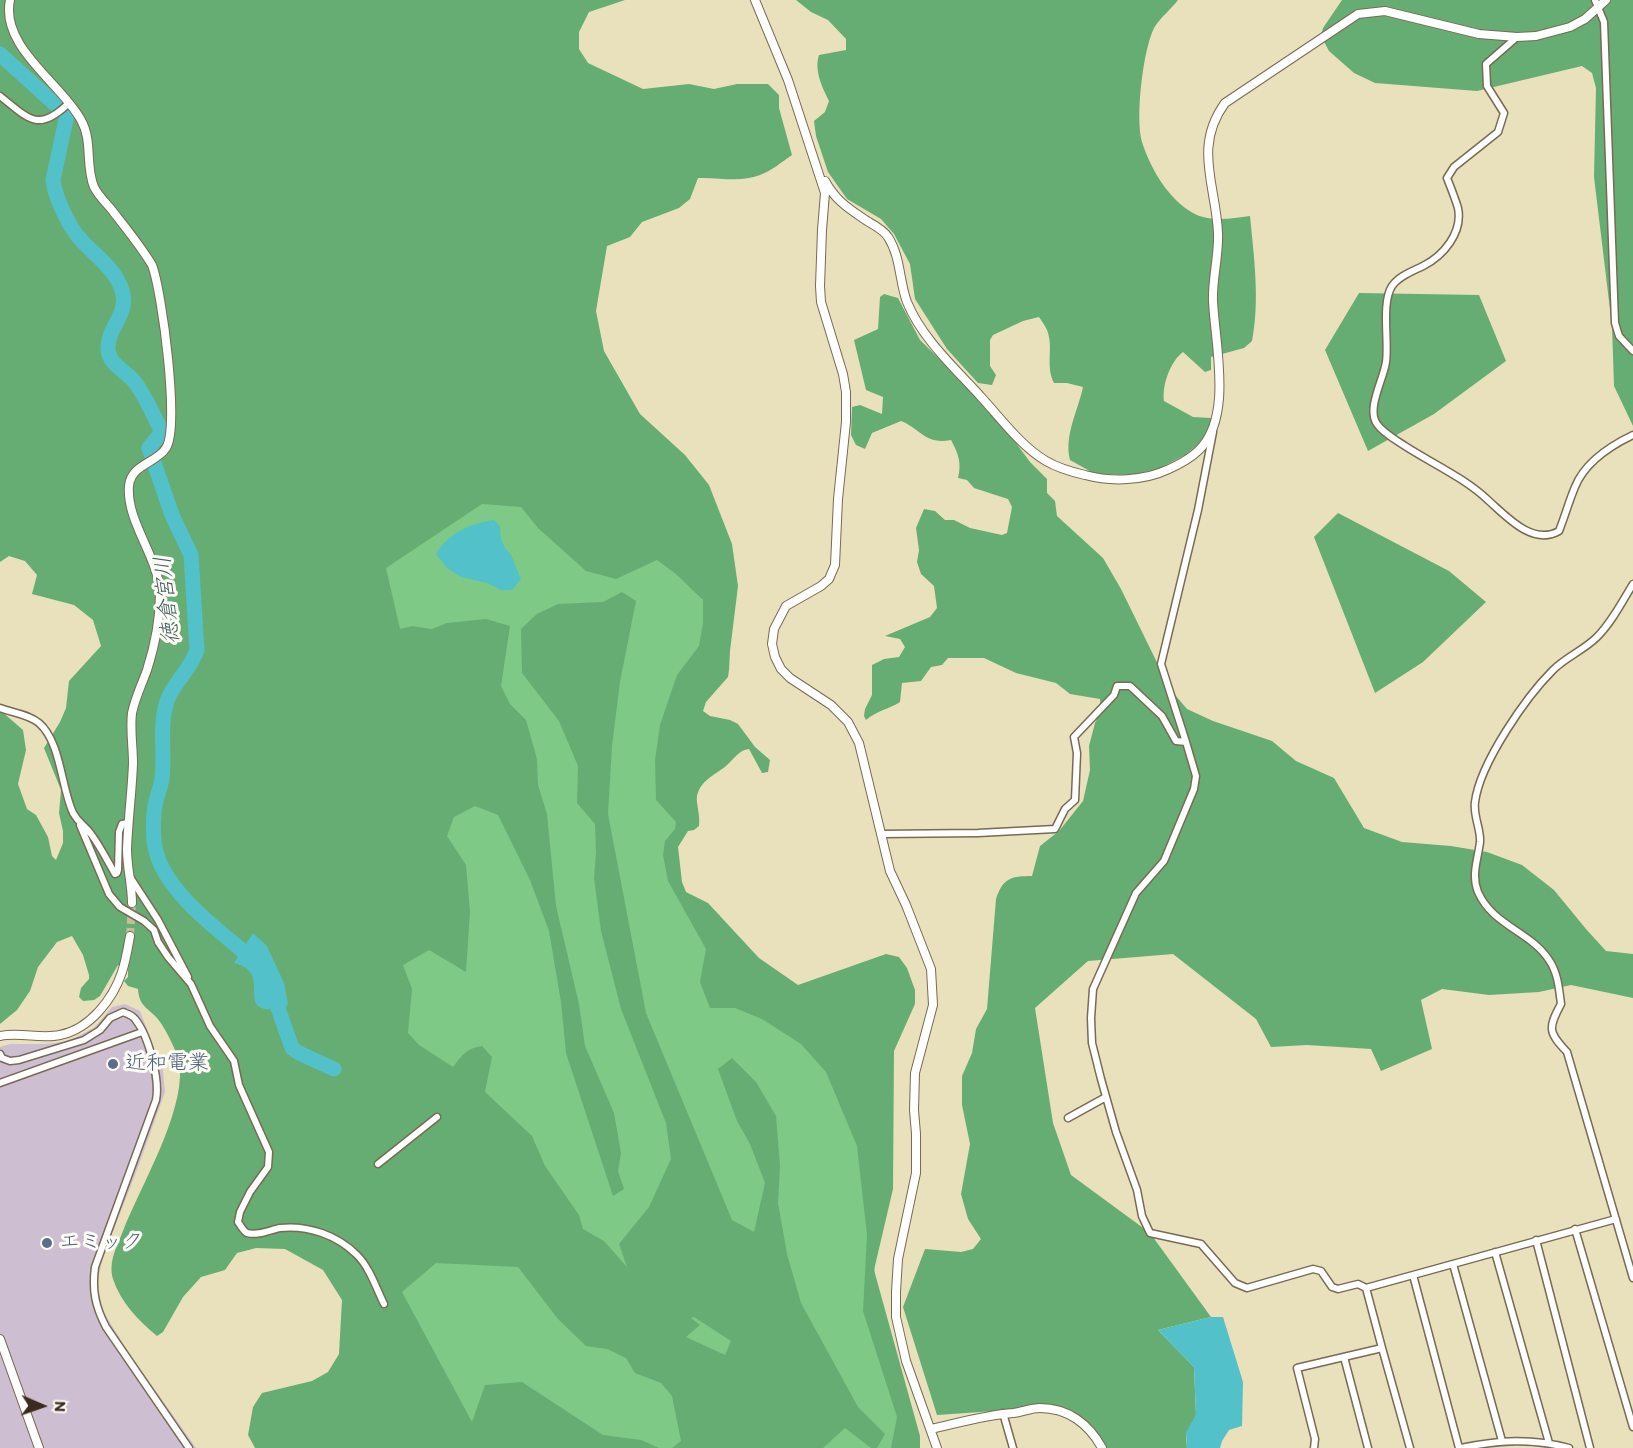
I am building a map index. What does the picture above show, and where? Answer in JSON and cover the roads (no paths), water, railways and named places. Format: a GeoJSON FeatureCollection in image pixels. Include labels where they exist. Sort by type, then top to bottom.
{"type":"FeatureCollection","features":[{"type":"Feature","properties":{"kind":"street"},"geometry":{"type":"LineString","coordinates":[[10,0],[5,22],[11,39],[41,76],[81,118],[86,129],[89,167],[95,188],[145,252],[154,268],[158,279],[163,315],[173,429],[167,448],[162,454],[140,468],[129,483],[135,516],[158,581],[160,611],[155,643],[132,715],[133,783],[128,867],[132,903]]}},
{"type":"Feature","properties":{"kind":"street"},"geometry":{"type":"LineString","coordinates":[[755,0],[788,80],[825,193],[821,302],[843,374],[846,392],[846,422],[836,523],[835,565],[829,579],[821,586],[786,606],[774,629],[772,644],[781,669],[790,678],[831,705],[848,722],[859,743],[890,871],[931,969],[933,1005],[915,1073],[916,1173],[898,1259],[896,1317],[906,1361],[937,1448]]}},
{"type":"Feature","properties":{"kind":"street"},"geometry":{"type":"LineString","coordinates":[[1606,0],[1596,4],[1585,19],[1570,27],[1536,36],[1479,34],[1400,13],[1384,11],[1358,14],[1225,103],[1210,128],[1208,163],[1218,234],[1213,299],[1219,405],[1198,510],[1161,664],[1196,776],[1194,789],[1164,861],[1136,893],[1093,989],[1091,1018],[1092,1043],[1106,1097],[1137,1190],[1142,1216],[1150,1233],[1201,1244],[1235,1284],[1247,1288],[1313,1269],[1321,1271],[1332,1287],[1338,1289],[1358,1284],[1366,1288],[1616,1219]]}},
{"type":"Feature","properties":{"kind":"street"},"geometry":{"type":"LineString","coordinates":[[1596,4],[1604,22],[1615,322],[1619,336],[1633,351]]}},
{"type":"Feature","properties":{"kind":"street"},"geometry":{"type":"LineString","coordinates":[[1517,37],[1486,64],[1487,86],[1504,113],[1498,132],[1454,167],[1447,178],[1458,210],[1457,228],[1447,248],[1426,265],[1407,273],[1393,284],[1388,295],[1386,363],[1373,410],[1376,423],[1393,438],[1482,494],[1508,518],[1534,534],[1543,536],[1558,531],[1575,484],[1592,463],[1611,446],[1633,435]]}},
{"type":"Feature","properties":{"kind":"street"},"geometry":{"type":"LineString","coordinates":[[0,96],[35,120],[50,118],[69,103]]}},
{"type":"Feature","properties":{"kind":"street"},"geometry":{"type":"LineString","coordinates":[[818,169],[833,196],[887,235],[898,262],[906,300],[915,319],[931,341],[1025,445],[1047,462],[1096,478],[1147,477],[1163,472],[1190,458],[1201,448],[1215,423]]}},
{"type":"Feature","properties":{"kind":"street"},"geometry":{"type":"LineString","coordinates":[[1633,584],[1611,620],[1597,637],[1554,669],[1515,715],[1486,770],[1475,802],[1480,840],[1475,868],[1476,886],[1485,905],[1501,921],[1534,943],[1554,970],[1562,1004],[1552,1021],[1551,1030],[1555,1039],[1567,1052],[1633,1278]]}},
{"type":"Feature","properties":{"kind":"street"},"geometry":{"type":"LineString","coordinates":[[881,834],[978,833],[1055,828],[1065,809],[1075,800],[1077,753],[1074,737],[1114,694],[1117,686],[1130,686],[1162,716],[1176,741],[1186,742]]}},
{"type":"Feature","properties":{"kind":"street"},"geometry":{"type":"LineString","coordinates":[[0,708],[28,716],[46,731],[53,744],[68,799],[103,882],[113,900],[154,930],[158,942],[168,957],[191,984]]}},
{"type":"Feature","properties":{"kind":"street"},"geometry":{"type":"LineString","coordinates":[[80,825],[89,831],[115,874],[118,870],[119,832],[122,824],[129,823]]}},
{"type":"Feature","properties":{"kind":"street"},"geometry":{"type":"LineString","coordinates":[[129,877],[158,920],[210,1026],[234,1061],[239,1084],[269,1152],[268,1167],[250,1192],[240,1212],[238,1222],[247,1233],[280,1228],[309,1229],[341,1242],[367,1267],[384,1304]]}},
{"type":"Feature","properties":{"kind":"street"},"geometry":{"type":"LineString","coordinates":[[0,1036],[11,1034],[59,1035],[75,1030],[90,1020],[111,995],[122,972],[130,936]]}},
{"type":"Feature","properties":{"kind":"street"},"geometry":{"type":"LineString","coordinates":[[0,1054],[2,1058],[10,1061],[63,1047],[93,1036],[110,1018],[123,1012],[136,1020],[142,1032],[158,1080],[156,1100],[95,1267],[93,1292],[99,1315],[106,1327],[189,1448]]}},
{"type":"Feature","properties":{"kind":"street"},"geometry":{"type":"LineString","coordinates":[[0,1083],[142,1032]]}},
{"type":"Feature","properties":{"kind":"street"},"geometry":{"type":"LineString","coordinates":[[1068,1118],[1106,1097]]}},
{"type":"Feature","properties":{"kind":"street"},"geometry":{"type":"LineString","coordinates":[[378,1164],[437,1117]]}},
{"type":"Feature","properties":{"kind":"street"},"geometry":{"type":"LineString","coordinates":[[1575,1229],[1633,1427]]}},
{"type":"Feature","properties":{"kind":"street"},"geometry":{"type":"LineString","coordinates":[[1536,1240],[1590,1448]]}},
{"type":"Feature","properties":{"kind":"street"},"geometry":{"type":"LineString","coordinates":[[1495,1252],[1549,1443]]}},
{"type":"Feature","properties":{"kind":"street"},"geometry":{"type":"LineString","coordinates":[[1453,1264],[1502,1441]]}},
{"type":"Feature","properties":{"kind":"street"},"geometry":{"type":"LineString","coordinates":[[1413,1275],[1460,1448],[1522,1440],[1569,1448]]}},
{"type":"Feature","properties":{"kind":"street"},"geometry":{"type":"LineString","coordinates":[[1366,1288],[1410,1448]]}},
{"type":"Feature","properties":{"kind":"street"},"geometry":{"type":"LineString","coordinates":[[0,1339],[39,1448]]}},
{"type":"Feature","properties":{"kind":"street"},"geometry":{"type":"LineString","coordinates":[[1314,1448],[1315,1439],[1297,1368],[1382,1348]]}},
{"type":"Feature","properties":{"kind":"street"},"geometry":{"type":"LineString","coordinates":[[1344,1357],[1368,1448]]}},
{"type":"Feature","properties":{"kind":"street"},"geometry":{"type":"LineString","coordinates":[[931,1429],[1039,1408],[1069,1414],[1082,1422],[1095,1433],[1102,1448]]}},
{"type":"Feature","properties":{"kind":"street"},"geometry":{"type":"LineString","coordinates":[[1004,1413],[1013,1448]]}},
{"type":"Feature","properties":{"kind":"water"},"geometry":{"type":"Polygon","coordinates":[[[494,520],[500,527],[501,539],[521,579],[512,590],[501,590],[487,583],[461,577],[447,568],[436,554],[453,535],[477,524],[494,520]]]}},
{"type":"Feature","properties":{"kind":"water"},"geometry":{"type":"Polygon","coordinates":[[[253,933],[267,946],[284,983],[288,1004],[285,1008],[259,1007],[255,1001],[252,976],[246,968],[234,963],[253,933]]]}},
{"type":"Feature","properties":{"kind":"water"},"geometry":{"type":"Polygon","coordinates":[[[1211,1317],[1223,1317],[1243,1382],[1242,1426],[1229,1430],[1220,1448],[1187,1448],[1186,1432],[1196,1415],[1194,1367],[1158,1330],[1211,1317]]]}},
{"type":"Feature","properties":{"kind":"waterway","name":"徳倉宮川"},"geometry":{"type":"LineString","coordinates":[[0,54],[67,115],[53,180],[54,187],[63,212],[72,228],[108,267],[120,285],[123,295],[122,311],[111,333],[109,354],[114,363],[137,385],[160,428],[160,434],[149,448],[172,515],[191,555],[197,650],[170,694],[165,710],[162,779],[154,810],[157,855],[164,871],[186,900],[199,914],[256,962]]}},
{"type":"Feature","properties":{"kind":"waterway","name":"徳倉宮川"},"geometry":{"type":"LineString","coordinates":[[272,991],[292,1048],[334,1069]]}},
{"type":"Feature","properties":{"kind":"tunnel"},"geometry":{"type":"LineString","coordinates":[[130,936],[132,903]]}},
{"type":"Feature","properties":{"kind":"place","name":"近和電業"},"geometry":{"type":"Point","coordinates":[113,1064]}},
{"type":"Feature","properties":{"kind":"place","name":"エミック"},"geometry":{"type":"Point","coordinates":[47,1243]}}]}
